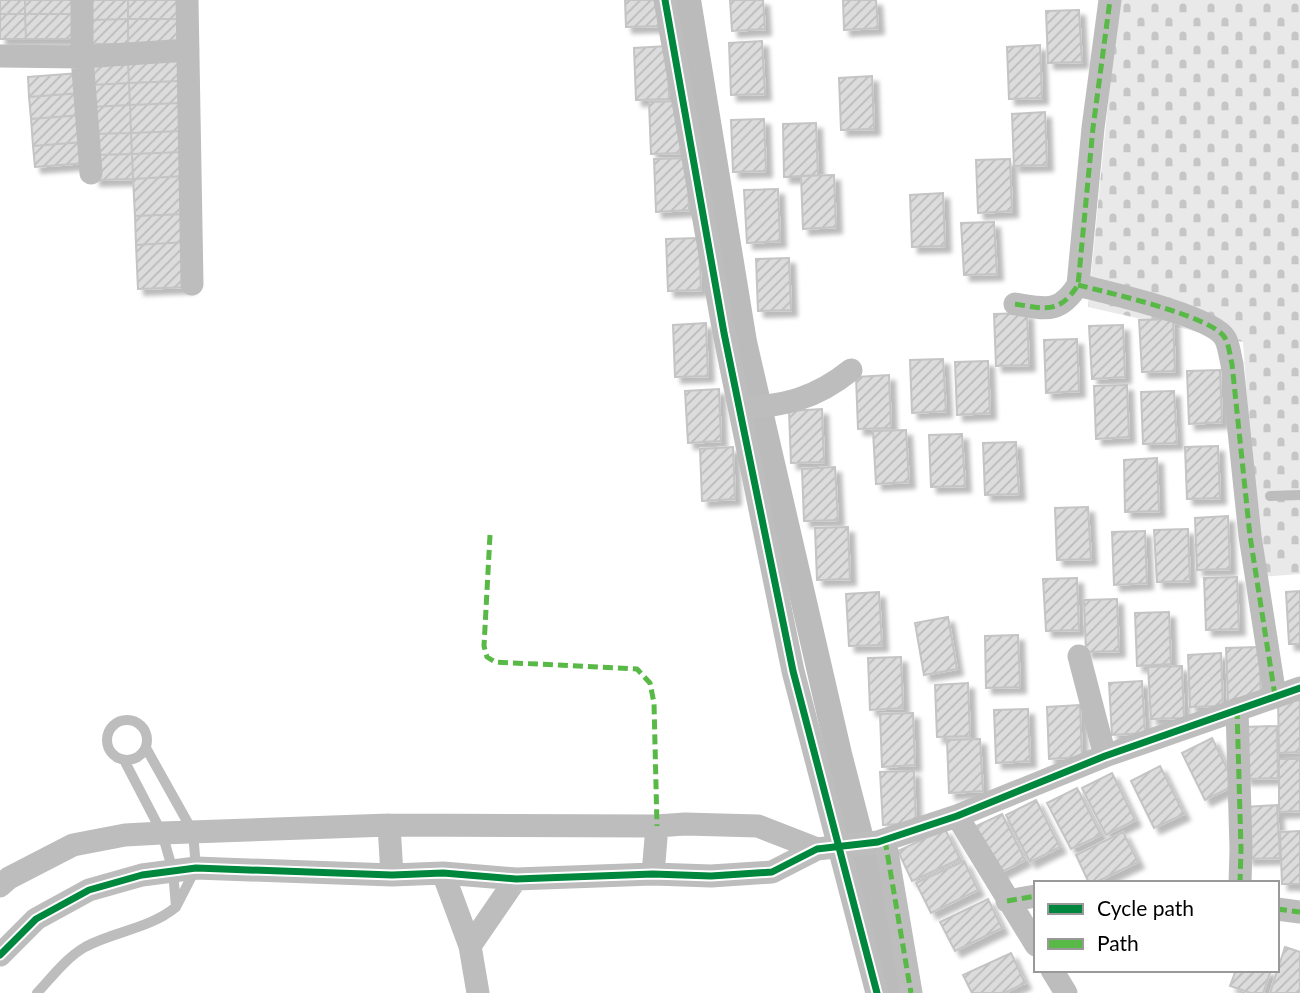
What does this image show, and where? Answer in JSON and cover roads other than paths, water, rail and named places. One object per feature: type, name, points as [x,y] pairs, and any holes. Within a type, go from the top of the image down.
[{"type":"street","points":[[82,0],[82,57],[91,173]]},
{"type":"street","points":[[187,0],[192,284]]},
{"type":"street","points":[[665,0],[724,333],[745,408],[793,671],[846,847],[877,993]]},
{"type":"street","points":[[1015,304],[1052,308],[1068,301],[1078,285],[1107,1]]},
{"type":"street","points":[[0,56],[82,57],[188,50]]},
{"type":"street","points":[[1078,285],[1186,315],[1211,326],[1224,336],[1232,364],[1250,536],[1275,696]]},
{"type":"street","points":[[745,408],[812,396],[834,384],[851,370]]},
{"type":"street","points":[[1079,656],[1105,756]]},
{"type":"street","points":[[0,955],[36,919],[89,890],[142,875],[184,870],[392,875],[443,873],[516,878],[653,874],[711,876],[772,872],[817,849],[881,841],[957,816],[1105,756],[1300,688]]},
{"type":"street","points":[[1237,709],[1240,881]]},
{"type":"street","points":[[957,816],[1019,899],[1034,940]]},
{"type":"street","points":[[0,886],[9,878],[73,845],[125,835],[162,833],[389,825],[685,824],[758,826],[817,849]]},
{"type":"street","points":[[389,825],[392,875]]},
{"type":"street","points":[[653,874],[657,826]]},
{"type":"street","points":[[881,841],[911,993]]},
{"type":"street","points":[[443,873],[470,946],[478,993]]},
{"type":"street","points":[[470,946],[516,878]]},
{"type":"street","points":[[1279,909],[1300,912]]},
{"type":"street","points":[[1053,972],[1066,993]]},
{"type":"lane","points":[[1270,496],[1300,495]]},
{"type":"lane","points":[[130,719],[145,729],[148,739],[141,755],[133,760],[124,760],[115,757],[106,741],[113,724],[130,719]]},
{"type":"lane","points":[[37,993],[73,955],[85,947],[105,938],[144,927],[176,907],[193,832],[146,748]]},
{"type":"lane","points":[[124,760],[184,870],[176,907]]},
{"type":"waterway","points":[[688,0],[744,342],[839,754],[880,913],[895,993]]}]
